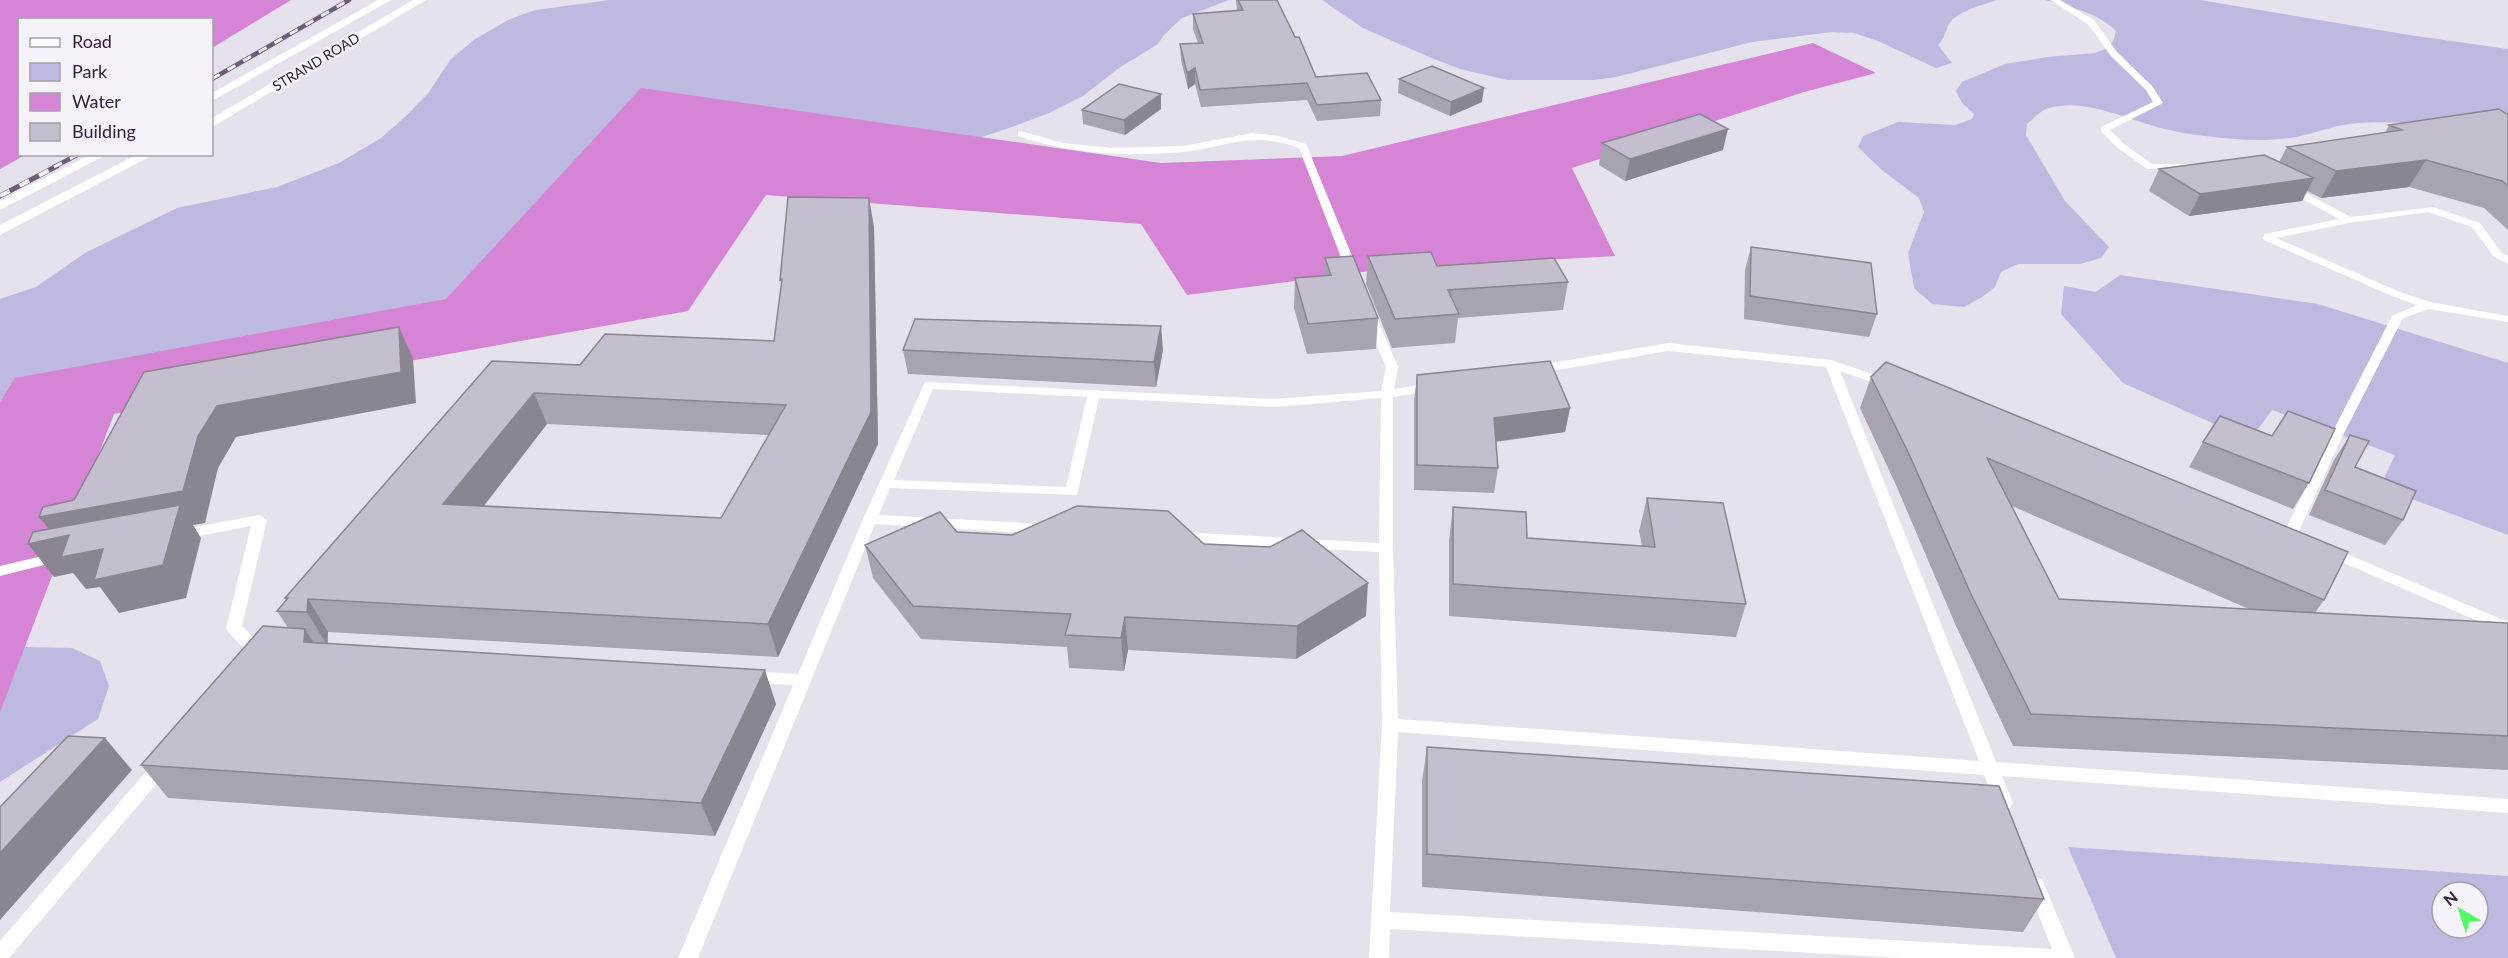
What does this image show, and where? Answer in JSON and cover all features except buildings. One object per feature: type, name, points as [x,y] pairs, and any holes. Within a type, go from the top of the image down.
[{"type":"main road","name":"STRAND ROAD","points":[[213,97],[386,0]]},
{"type":"main road","name":"STRAND ROAD","points":[[214,119],[421,0]]},
{"type":"main road","points":[[0,206],[98,156]]},
{"type":"main road","points":[[0,231],[145,156]]},
{"type":"lane","points":[[2054,0],[2091,22],[2114,54],[2150,89],[2158,103],[2104,129],[2121,146],[2150,167],[2200,168]]},
{"type":"lane","points":[[1021,134],[1043,143],[1134,152],[1205,146],[1257,135],[1280,138],[1303,146],[1357,285]]},
{"type":"lane","points":[[2279,183],[2349,220]]},
{"type":"lane","points":[[2508,261],[2498,255],[2476,225],[2429,209],[2349,220],[2268,238],[2386,290],[2428,305],[2508,320]]},
{"type":"lane","points":[[1366,305],[1392,367],[1387,394],[1386,548],[1390,725],[1379,958]]},
{"type":"lane","points":[[2428,305],[2398,316],[2337,435],[2296,537],[2508,628]]},
{"type":"lane","points":[[1516,373],[1668,347],[1832,364],[1898,387]]},
{"type":"lane","points":[[1832,364],[2011,821]]},
{"type":"lane","points":[[688,958],[870,519],[888,484],[929,385],[1274,403],[1387,394],[1446,385]]},
{"type":"lane","points":[[888,484],[1072,492],[1094,394]]},
{"type":"lane","points":[[870,519],[1058,530]]},
{"type":"lane","points":[[166,537],[260,520],[234,628],[255,655],[283,651]]},
{"type":"lane","points":[[1164,536],[1386,548]]},
{"type":"lane","points":[[0,571],[67,556]]},
{"type":"lane","points":[[733,676],[804,680]]},
{"type":"lane","points":[[1390,725],[2508,806]]},
{"type":"lane","points":[[0,956],[175,749]]},
{"type":"lane","points":[[2032,874],[2066,958]]},
{"type":"lane","points":[[1381,920],[2053,958]]},
{"type":"green space","points":[[610,0],[1229,0],[1182,18],[1158,44],[1119,68],[1083,96],[1049,113],[1009,128],[940,151],[801,165],[699,233],[117,395],[0,504],[0,299],[36,287],[85,253],[177,208],[277,187],[339,163],[381,138],[408,114],[429,92],[450,60],[475,39],[510,19],[535,10]]},
{"type":"green space","points":[[1322,0],[1997,0],[1971,9],[1953,19],[1938,45],[1952,63],[1936,68],[1878,41],[1854,33],[1832,32],[1752,42],[1616,77],[1594,80],[1507,80],[1460,69],[1429,57],[1363,28]]},
{"type":"green space","points":[[2045,0],[2200,0],[2508,49],[2508,136],[2433,125],[2377,122],[2342,125],[2285,139],[2239,139],[2176,132],[2074,105],[2049,108],[2040,112],[2027,124],[2026,135],[2065,201],[2109,247],[2101,258],[2080,264],[2018,264],[2001,272],[1995,287],[1964,307],[1932,304],[1914,288],[1908,253],[1924,212],[1919,198],[1883,171],[1858,147],[1863,136],[1898,122],[1955,125],[1972,119],[1974,114],[1962,103],[1956,91],[1962,82],[2005,64],[2047,57],[2095,53],[2109,47],[2116,31],[2109,25],[2083,11]]},
{"type":"green space","points":[[2120,275],[2318,304],[2508,363],[2508,535],[2380,487],[2395,455],[2272,410],[2250,440],[2123,383],[2061,314],[2064,286],[2096,292]]},
{"type":"green space","points":[[25,647],[72,648],[100,661],[109,686],[98,719],[0,782],[0,653]]},
{"type":"green space","points":[[2068,847],[2508,876],[2508,958],[2116,958]]},
{"type":"water","points":[[0,0],[291,0],[213,47],[213,18],[18,18],[18,156],[23,156],[0,169]]},
{"type":"water","points":[[1813,43],[1876,73],[1804,92],[1572,168],[1615,256],[1386,269],[1187,295],[1141,224],[766,195],[688,311],[114,414],[0,712],[0,402],[15,378],[446,299],[641,88],[1161,163],[1342,156]]},
{"type":"railway","points":[[213,78],[349,0]]},
{"type":"railway","points":[[54,167],[75,156]]},
{"type":"railway","points":[[0,196],[57,166]]}]
